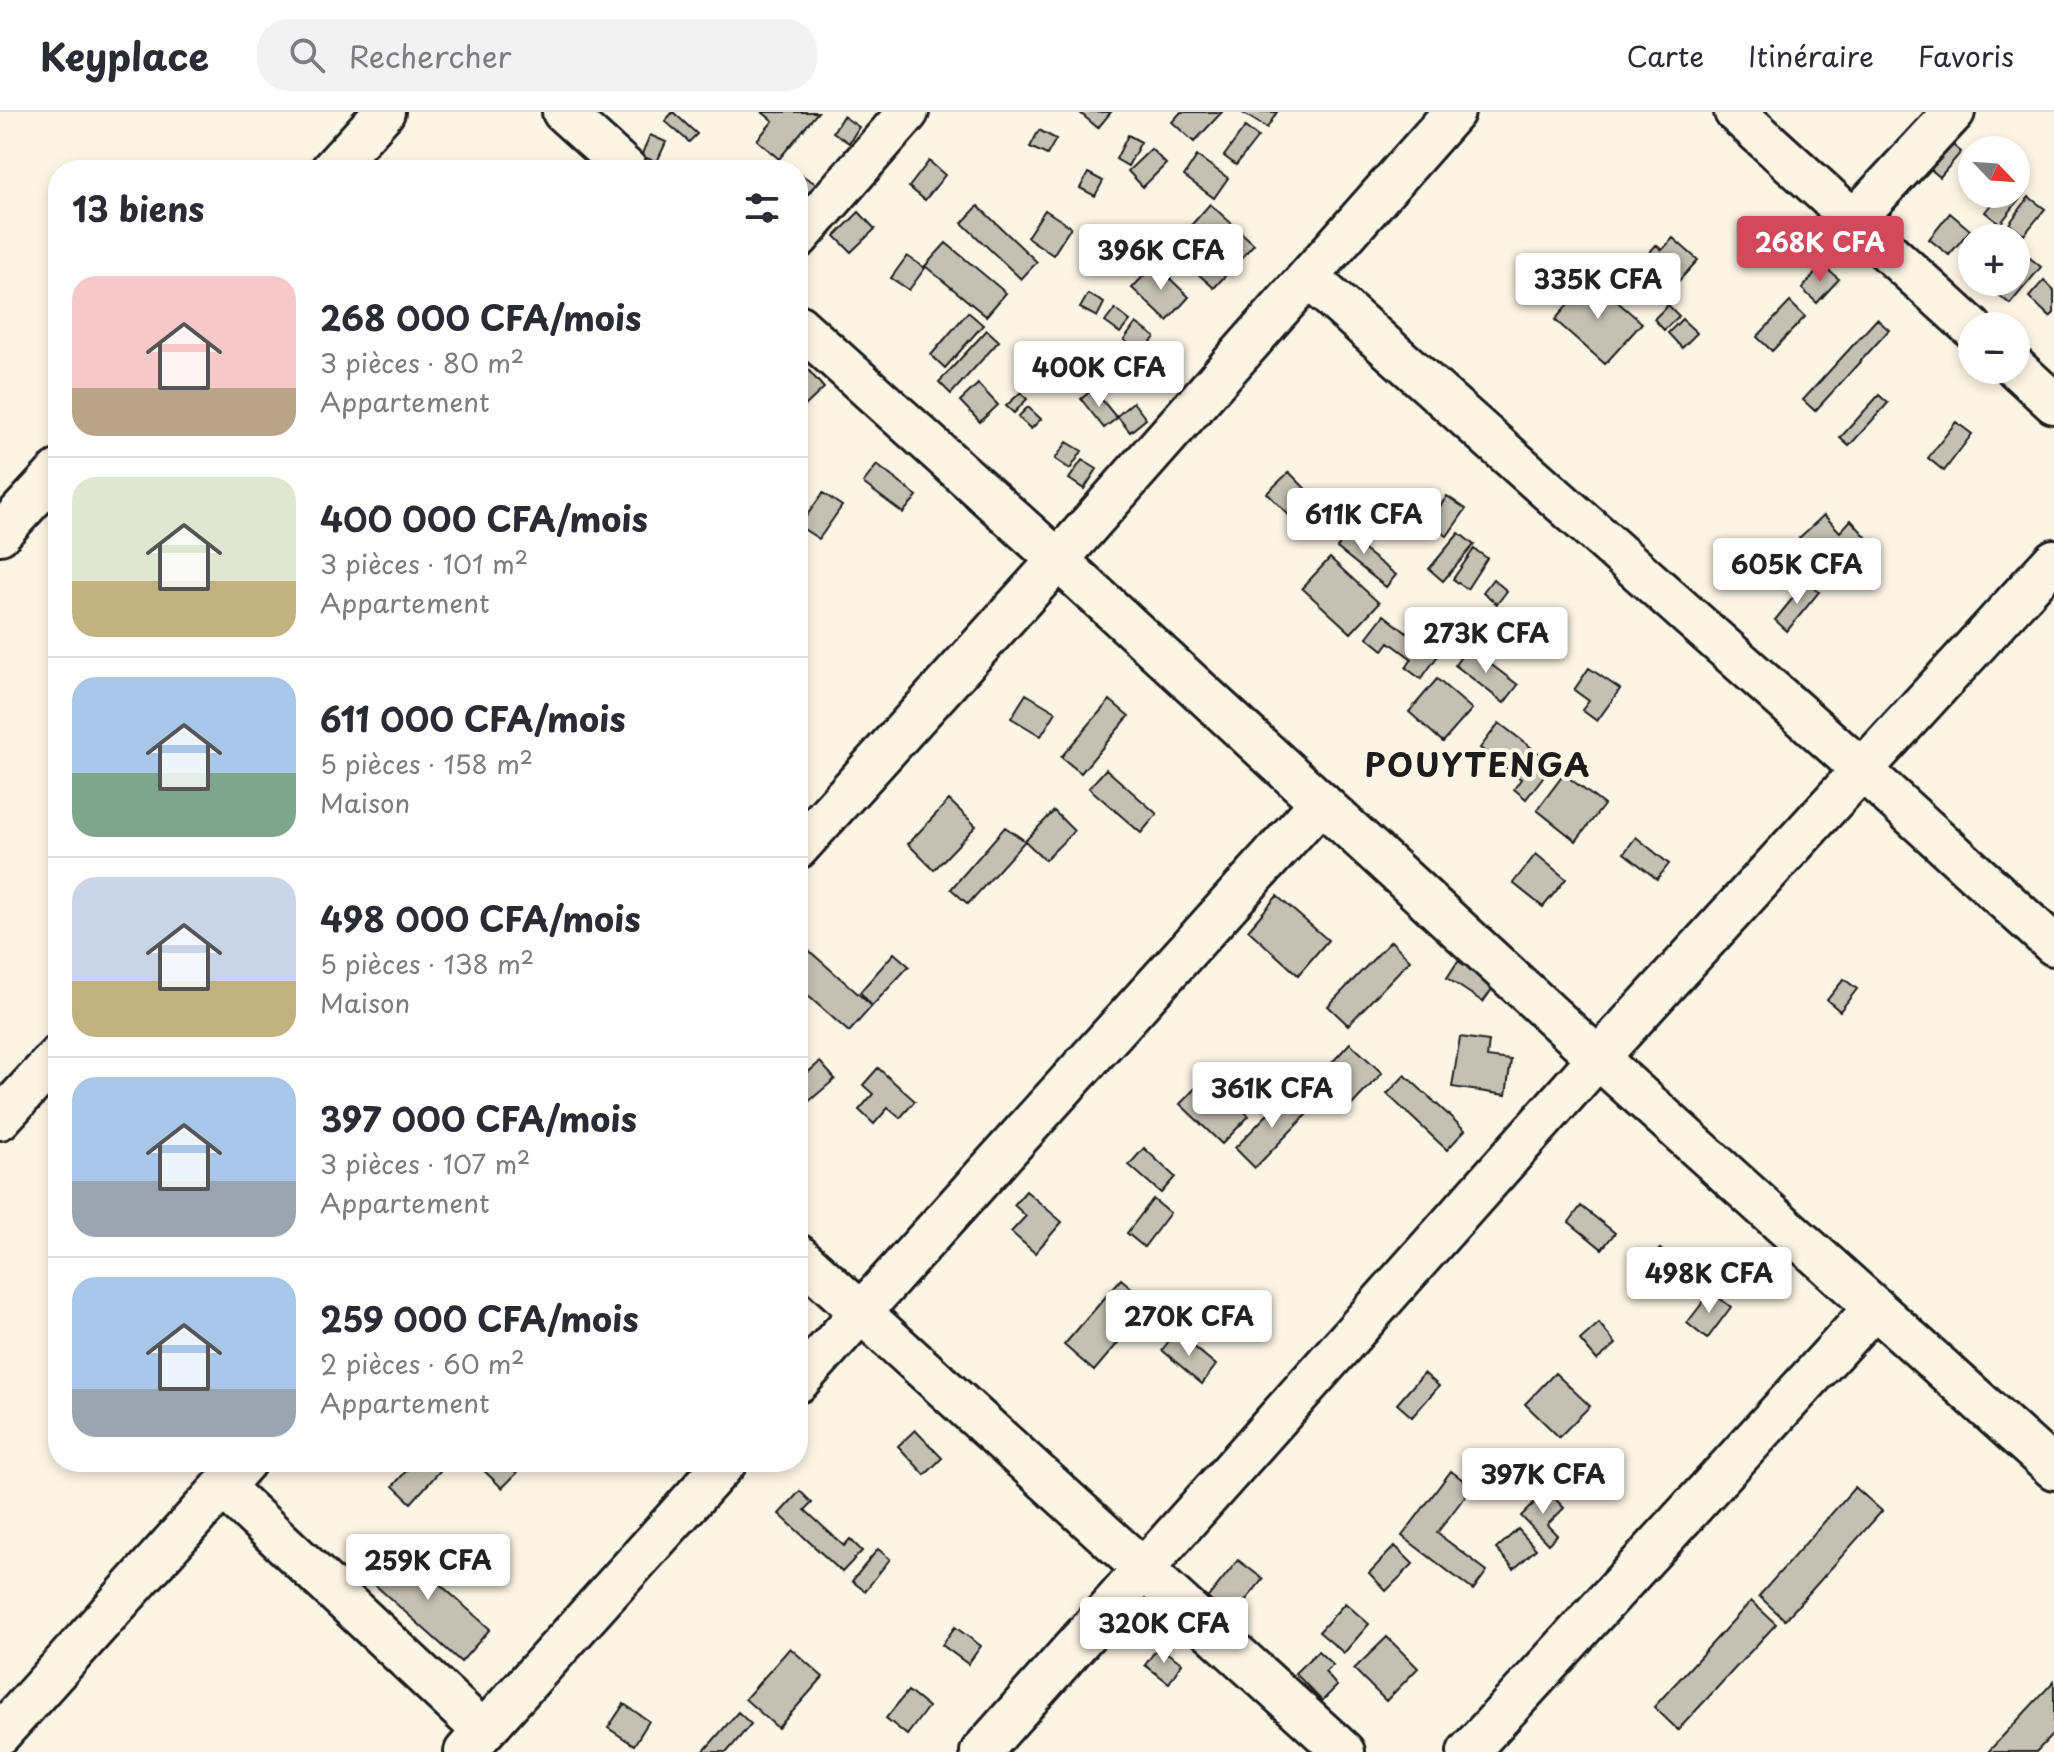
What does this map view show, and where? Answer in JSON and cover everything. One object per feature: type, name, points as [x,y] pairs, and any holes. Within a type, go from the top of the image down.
[{"type":"street","points":[[340,160],[384,112]]},
{"type":"street","points":[[563,112],[616,160]]},
{"type":"street","points":[[808,227],[908,112]]},
{"type":"street","points":[[1735,112],[1958,315]]},
{"type":"street","points":[[1854,220],[1954,112]]},
{"type":"street","points":[[808,837],[1308,277],[1441,116]]},
{"type":"street","points":[[1308,277],[2054,945]]},
{"type":"street","points":[[808,334],[1598,1058],[2054,1469]]},
{"type":"street","points":[[2030,381],[2054,403]]},
{"type":"street","points":[[0,534],[48,482]]},
{"type":"street","points":[[981,1752],[1598,1058],[2054,560]]},
{"type":"street","points":[[808,1371],[1321,802]]},
{"type":"street","points":[[0,1119],[48,1067]]},
{"type":"street","points":[[808,1264],[1344,1752]]},
{"type":"street","points":[[1468,1752],[1875,1307]]},
{"type":"street","points":[[0,1734],[234,1475],[474,1742],[717,1472]]},
{"type":"building","points":[[673,112],[697,134],[689,142],[665,121]]},
{"type":"building","points":[[762,112],[818,112],[779,159],[757,140],[773,121]]},
{"type":"building","points":[[1079,112],[1111,112],[1098,128]]},
{"type":"building","points":[[1181,112],[1222,112],[1194,142],[1172,122]]},
{"type":"building","points":[[1241,112],[1277,112],[1267,128]]},
{"type":"building","points":[[843,116],[859,127],[849,143],[833,132]]},
{"type":"building","points":[[1245,127],[1258,137],[1236,165],[1224,156]]},
{"type":"building","points":[[1039,130],[1056,139],[1047,155],[1030,147]]},
{"type":"building","points":[[650,135],[666,142],[658,160],[641,156]]},
{"type":"building","points":[[1128,135],[1141,142],[1128,166],[1116,159]]},
{"type":"building","points":[[1943,137],[1958,150],[1958,156],[1940,177],[1923,163]]},
{"type":"building","points":[[1151,149],[1166,164],[1143,187],[1128,171]]},
{"type":"building","points":[[1197,156],[1228,178],[1214,198],[1184,176]]},
{"type":"building","points":[[929,161],[945,175],[925,200],[909,187]]},
{"type":"building","points":[[1088,173],[1103,181],[1095,196],[1080,188]]},
{"type":"building","points":[[808,179],[818,185],[808,199]]},
{"type":"building","points":[[2030,198],[2045,209],[2030,228],[2030,224],[2009,224],[2021,208],[2030,208]]},
{"type":"building","points":[[1210,204],[1254,244],[1214,288],[1170,249]]},
{"type":"building","points":[[978,206],[1037,262],[1021,279],[962,223]]},
{"type":"building","points":[[1988,208],[2013,208],[2000,224],[1985,212]]},
{"type":"building","points":[[1045,210],[1071,227],[1053,255],[1027,237]]},
{"type":"building","points":[[859,212],[875,229],[851,252],[835,236]]},
{"type":"building","points":[[1950,213],[1963,224],[1958,224],[1958,244],[1949,255],[1929,239]]},
{"type":"building","points":[[1673,238],[1698,260],[1674,286],[1644,259],[1656,245],[1662,250]]},
{"type":"building","points":[[946,243],[1006,293],[986,316],[925,266]]},
{"type":"building","points":[[907,256],[925,268],[909,290],[891,278]]},
{"type":"building","points":[[2030,258],[2041,267],[2030,280]]},
{"type":"building","points":[[1155,264],[1189,297],[1167,321],[1132,288]]},
{"type":"building","points":[[1822,265],[1839,279],[1817,303],[1802,289]]},
{"type":"building","points":[[1590,278],[1642,323],[1605,364],[1555,320]]},
{"type":"building","points":[[2044,280],[2054,290],[2054,313],[2050,317],[2030,296]]},
{"type":"building","points":[[1088,294],[1104,303],[1097,317],[1080,308]]},
{"type":"building","points":[[2000,296],[2017,296],[2010,304]]},
{"type":"building","points":[[1790,302],[1805,317],[1772,351],[1757,337]]},
{"type":"building","points":[[1668,305],[1679,316],[1664,330],[1654,319]]},
{"type":"building","points":[[1115,309],[1130,321],[1120,333],[1105,322]]},
{"type":"building","points":[[968,312],[983,325],[945,368],[931,355]]},
{"type":"building","points":[[1682,319],[1697,333],[1682,348],[1668,333]]},
{"type":"building","points":[[1877,319],[1889,330],[1815,411],[1803,400]]},
{"type":"building","points":[[1136,323],[1155,337],[1142,354],[1124,340]]},
{"type":"building","points":[[987,330],[999,341],[951,394],[939,382]]},
{"type":"building","points":[[808,370],[824,388],[808,403]]},
{"type":"building","points":[[978,384],[998,405],[980,422],[960,401]]},
{"type":"building","points":[[1093,389],[1117,418],[1104,428],[1081,399]]},
{"type":"building","points":[[1021,392],[1027,399],[1014,413],[1006,406]]},
{"type":"building","points":[[1879,395],[1888,403],[1849,446],[1840,438]]},
{"type":"building","points":[[1133,402],[1146,419],[1130,432],[1117,416]]},
{"type":"building","points":[[1028,407],[1041,419],[1031,429],[1018,417]]},
{"type":"building","points":[[1956,422],[1972,434],[1944,471],[1928,458]]},
{"type":"building","points":[[1067,442],[1082,451],[1070,469],[1055,459]]},
{"type":"building","points":[[1082,460],[1097,469],[1084,489],[1069,479]]},
{"type":"building","points":[[877,465],[917,496],[903,513],[863,483]]},
{"type":"building","points":[[1289,472],[1335,519],[1313,540],[1267,493]]},
{"type":"building","points":[[823,493],[842,506],[819,539],[808,532],[808,514]]},
{"type":"building","points":[[1447,496],[1466,509],[1447,536],[1429,523]]},
{"type":"building","points":[[1824,515],[1840,532],[1851,520],[1867,538],[1821,582],[1807,567],[1817,558],[1799,538]]},
{"type":"building","points":[[1355,524],[1369,535],[1360,547],[1396,575],[1386,587],[1337,548]]},
{"type":"building","points":[[1459,533],[1474,545],[1443,581],[1429,569]]},
{"type":"building","points":[[1474,549],[1487,558],[1467,589],[1453,579]]},
{"type":"building","points":[[1330,558],[1379,603],[1351,633],[1302,588]]},
{"type":"building","points":[[1493,579],[1507,591],[1497,604],[1483,592]]},
{"type":"building","points":[[1806,582],[1819,592],[1787,631],[1775,620]]},
{"type":"building","points":[[1384,615],[1437,657],[1421,679],[1406,668],[1412,659],[1389,642],[1383,650],[1367,637]]},
{"type":"building","points":[[1468,647],[1518,685],[1504,703],[1455,665]]},
{"type":"building","points":[[1589,668],[1620,689],[1597,721],[1582,710],[1589,701],[1574,690]]},
{"type":"building","points":[[1437,679],[1472,709],[1443,742],[1409,712]]},
{"type":"building","points":[[1026,694],[1056,712],[1041,736],[1011,718]]},
{"type":"building","points":[[1110,700],[1129,716],[1081,773],[1061,757]]},
{"type":"building","points":[[1499,723],[1553,764],[1526,799],[1514,789],[1521,779],[1480,748]]},
{"type":"building","points":[[1106,769],[1157,814],[1141,833],[1089,788]]},
{"type":"building","points":[[1564,774],[1604,805],[1576,841],[1537,810]]},
{"type":"building","points":[[949,800],[976,826],[934,870],[908,844]]},
{"type":"building","points":[[1054,811],[1074,831],[1045,860],[1025,841]]},
{"type":"building","points":[[1005,827],[1025,841],[968,904],[951,889]]},
{"type":"building","points":[[1636,837],[1669,864],[1657,879],[1624,853]]},
{"type":"building","points":[[1536,854],[1566,879],[1543,907],[1513,883]]},
{"type":"building","points":[[1277,896],[1328,940],[1298,975],[1248,930]]},
{"type":"building","points":[[1391,941],[1410,960],[1348,1025],[1328,1006]]},
{"type":"building","points":[[808,950],[872,1006],[849,1032],[808,996]]},
{"type":"building","points":[[894,953],[909,966],[872,1006],[860,992]]},
{"type":"building","points":[[1458,961],[1495,985],[1483,1002],[1447,978]]},
{"type":"building","points":[[1844,979],[1857,989],[1840,1011],[1827,1000]]},
{"type":"building","points":[[1460,1037],[1489,1041],[1487,1057],[1511,1060],[1506,1095],[1452,1087]]},
{"type":"building","points":[[1350,1043],[1382,1073],[1349,1108],[1317,1079]]},
{"type":"building","points":[[820,1062],[835,1079],[808,1102],[808,1072]]},
{"type":"building","points":[[878,1068],[915,1101],[900,1118],[888,1108],[874,1124],[859,1110],[873,1094],[863,1085]]},
{"type":"building","points":[[1405,1075],[1465,1130],[1447,1150],[1387,1094]]},
{"type":"building","points":[[1207,1076],[1249,1116],[1222,1144],[1180,1104]]},
{"type":"building","points":[[1288,1093],[1308,1113],[1255,1168],[1235,1148]]},
{"type":"building","points":[[1144,1148],[1175,1177],[1161,1193],[1129,1165]]},
{"type":"building","points":[[1026,1191],[1062,1222],[1035,1253],[1011,1232],[1026,1216],[1014,1205]]},
{"type":"building","points":[[1153,1199],[1170,1213],[1144,1247],[1127,1233]]},
{"type":"building","points":[[1581,1206],[1615,1233],[1602,1249],[1569,1222]]},
{"type":"building","points":[[1660,1249],[1675,1262],[1648,1291],[1634,1278]]},
{"type":"building","points":[[1121,1279],[1151,1304],[1094,1371],[1064,1345]]},
{"type":"building","points":[[1711,1292],[1731,1307],[1707,1339],[1687,1323]]},
{"type":"building","points":[[1599,1323],[1616,1344],[1597,1360],[1580,1340]]},
{"type":"building","points":[[1176,1332],[1216,1365],[1202,1384],[1162,1350]]},
{"type":"building","points":[[1424,1373],[1439,1386],[1412,1417],[1397,1404]]},
{"type":"building","points":[[1555,1373],[1590,1406],[1559,1437],[1525,1404]]},
{"type":"building","points":[[915,1430],[942,1458],[925,1475],[898,1446]]},
{"type":"building","points":[[1451,1471],[1472,1487],[1437,1533],[1487,1571],[1473,1590],[1402,1536]]},
{"type":"building","points":[[405,1472],[439,1472],[411,1503],[393,1486]]},
{"type":"building","points":[[485,1472],[517,1473],[502,1488]]},
{"type":"building","points":[[1855,1487],[1882,1511],[1785,1620],[1759,1596]]},
{"type":"building","points":[[1547,1490],[1564,1508],[1547,1525],[1557,1535],[1548,1544],[1521,1516]]},
{"type":"building","points":[[800,1491],[812,1503],[805,1510],[844,1546],[850,1539],[862,1551],[842,1572],[779,1514]]},
{"type":"building","points":[[1518,1529],[1536,1549],[1514,1569],[1496,1549]]},
{"type":"building","points":[[394,1543],[490,1629],[461,1662],[365,1576]]},
{"type":"building","points":[[1395,1546],[1413,1564],[1386,1591],[1369,1573]]},
{"type":"building","points":[[878,1549],[890,1559],[865,1591],[852,1581]]},
{"type":"building","points":[[1238,1560],[1263,1579],[1229,1621],[1205,1601]]},
{"type":"building","points":[[1751,1601],[1776,1624],[1678,1730],[1654,1707]]},
{"type":"building","points":[[1345,1603],[1369,1624],[1344,1653],[1319,1632]]},
{"type":"building","points":[[955,1627],[981,1646],[968,1664],[942,1645]]},
{"type":"building","points":[[1387,1637],[1418,1668],[1386,1701],[1354,1669]]},
{"type":"building","points":[[1158,1647],[1182,1663],[1169,1683],[1145,1665]]},
{"type":"building","points":[[790,1648],[823,1677],[778,1728],[745,1699]]},
{"type":"building","points":[[1318,1651],[1333,1665],[1325,1672],[1337,1686],[1322,1701],[1295,1673]]},
{"type":"building","points":[[2054,1681],[2054,1733],[2036,1752],[1988,1752]]},
{"type":"building","points":[[908,1691],[928,1707],[907,1735],[886,1718]]},
{"type":"building","points":[[624,1704],[649,1721],[634,1745],[608,1728]]},
{"type":"building","points":[[738,1712],[751,1724],[727,1752],[703,1752]]},
{"type":"district","name":"POUYTENGA","points":[[1478,764]]}]
